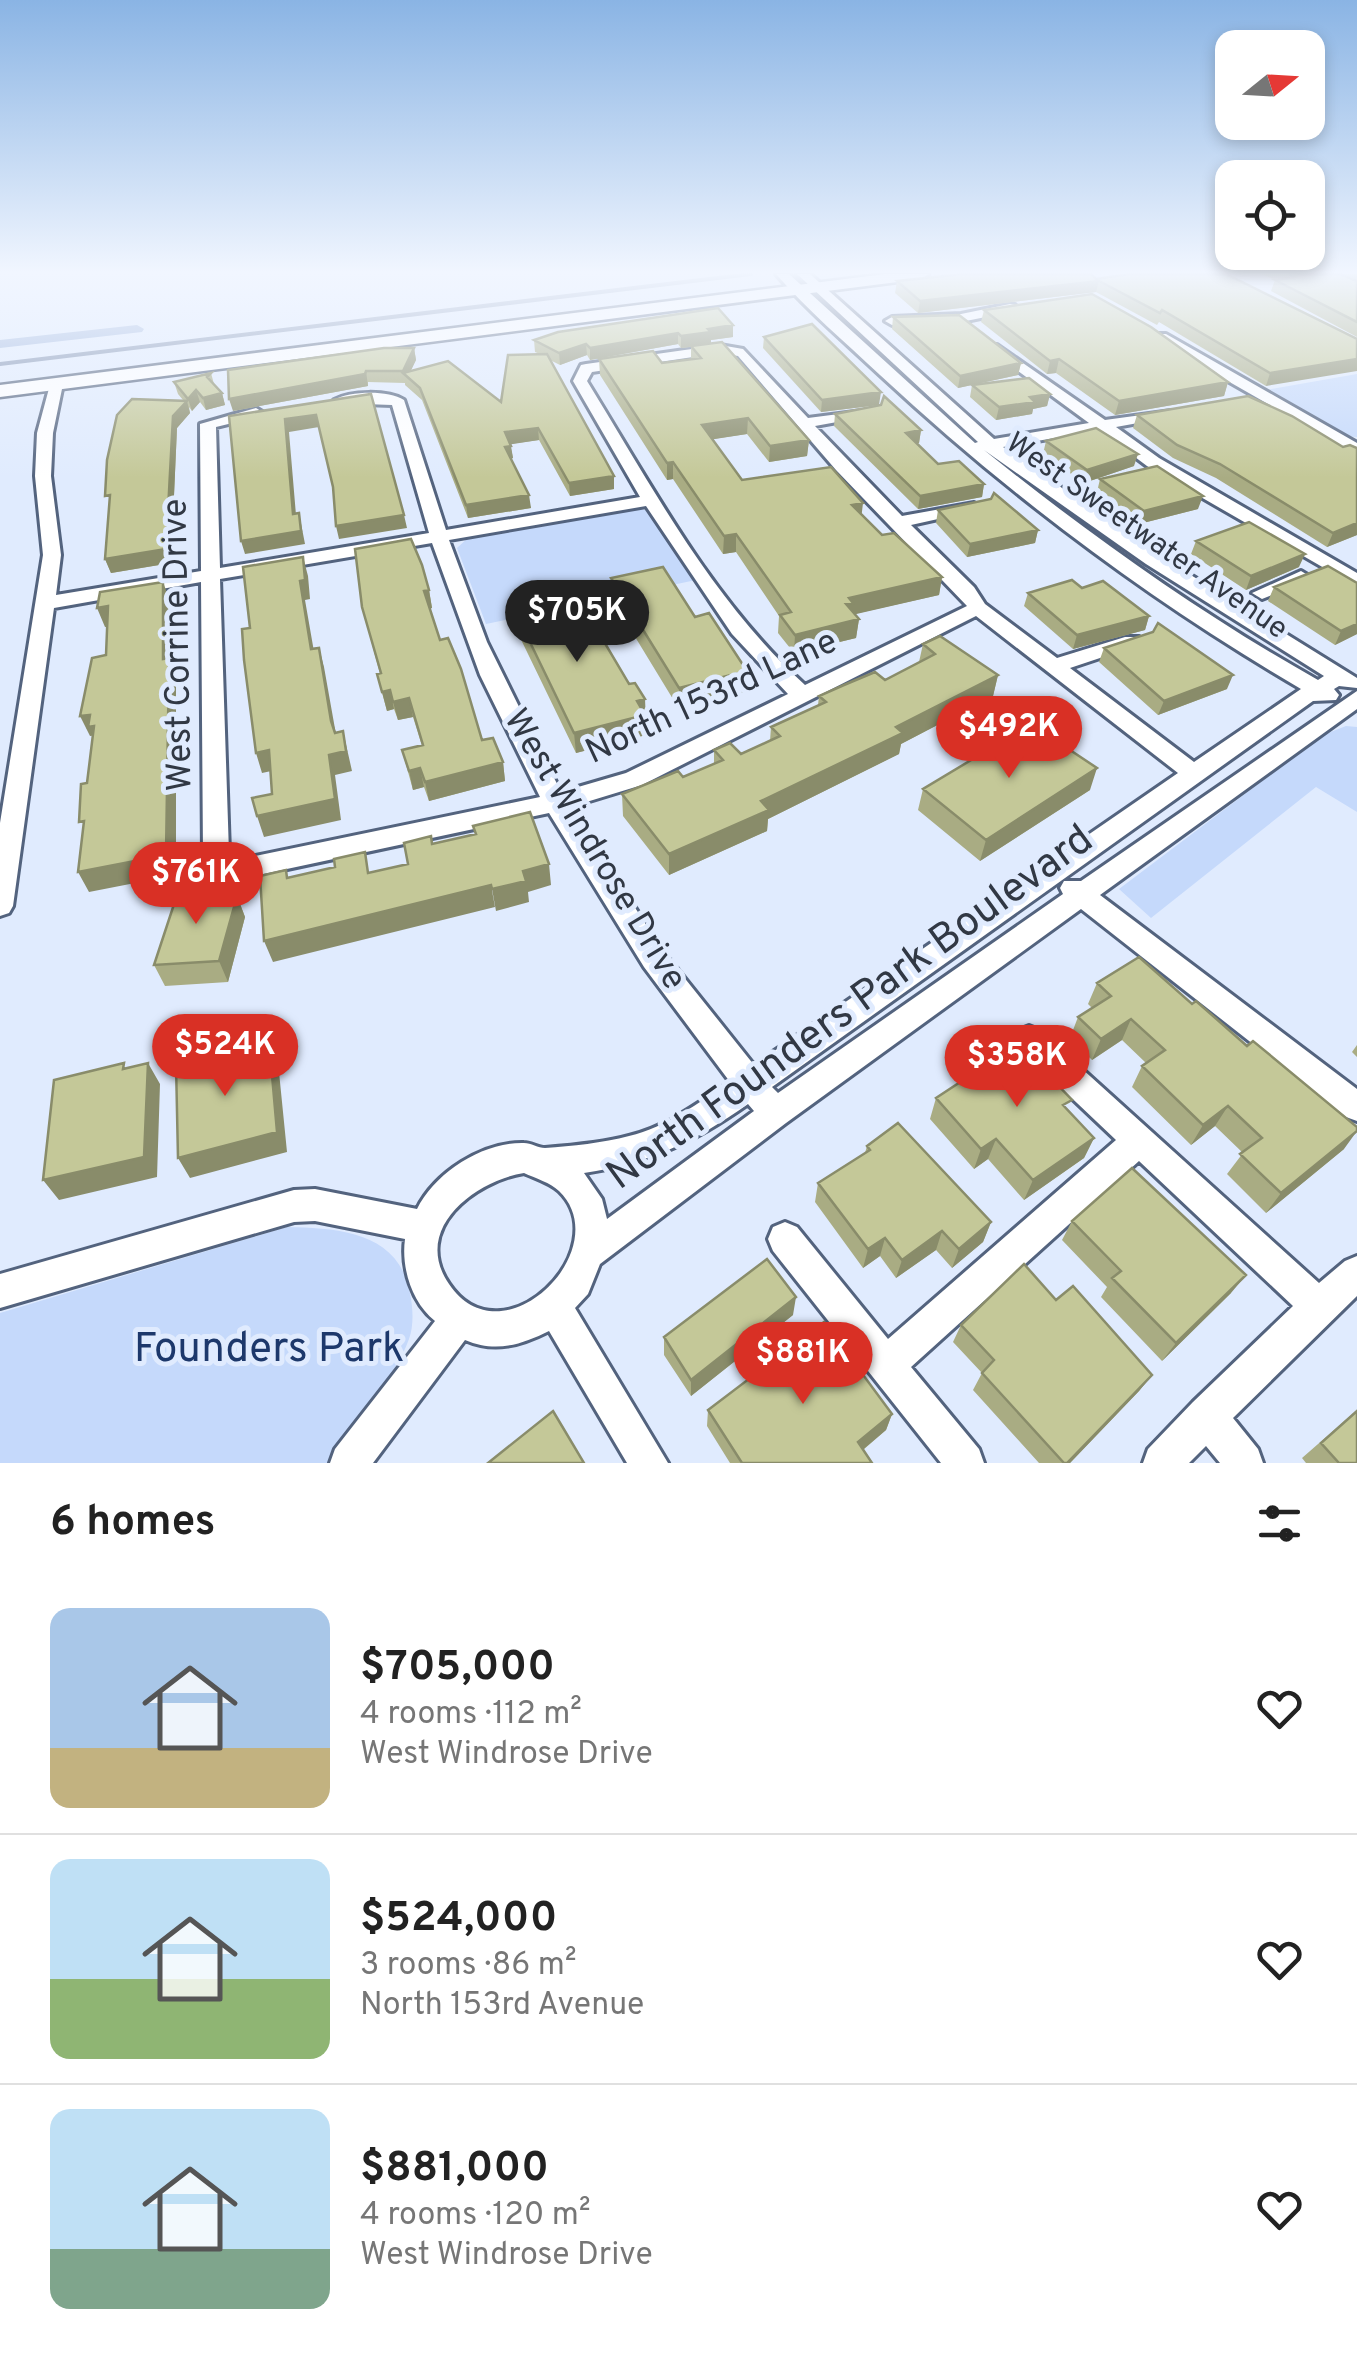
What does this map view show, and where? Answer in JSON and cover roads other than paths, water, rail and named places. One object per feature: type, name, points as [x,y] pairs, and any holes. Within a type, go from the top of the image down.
[{"type":"main road","points":[[0,391],[366,342]]},
{"type":"street","name":"West Sweetwater Avenue","points":[[864,342],[968,448],[1115,560],[1345,694]]},
{"type":"street","name":"West Sweetwater Avenue","points":[[874,342],[990,444],[1345,694]]},
{"type":"street","points":[[986,342],[1028,382],[1163,468],[1357,580]]},
{"type":"street","points":[[1170,342],[1260,398],[1355,448]]},
{"type":"street","points":[[804,697],[775,672],[744,636],[653,500],[580,381],[586,368],[739,346],[804,423],[978,608],[1194,774]]},
{"type":"street","points":[[0,906],[52,555],[44,462],[56,384]]},
{"type":"street","name":"West Windrose Drive","points":[[327,402],[391,398],[398,402],[440,536],[491,675],[558,802],[632,928],[774,1113]]},
{"type":"street","points":[[1242,401],[1260,398]]},
{"type":"street","name":"West Corrine Drive","points":[[231,871],[216,856],[208,424],[219,418],[273,410]]},
{"type":"street","points":[[968,448],[1188,410]]},
{"type":"street","points":[[804,423],[874,411]]},
{"type":"street","points":[[1138,475],[1163,468]]},
{"type":"street","points":[[46,604],[653,500]]},
{"type":"street","points":[[897,523],[981,504]]},
{"type":"street","points":[[1262,593],[1328,566]]},
{"type":"street","name":"North 153rd Lane","points":[[231,871],[558,802],[665,766],[978,608]]},
{"type":"street","points":[[1055,666],[1140,638]]},
{"type":"street","name":"North Founders Park Boulevard","points":[[546,1163],[603,1157],[666,1140],[1194,774],[1345,694]]},
{"type":"street","name":"North Founders Park Boulevard","points":[[591,1250],[774,1113],[1081,894],[1345,694]]},
{"type":"street","points":[[1054,873],[1357,1106]]},
{"type":"street","points":[[1029,1039],[1318,1306]]},
{"type":"street","points":[[886,1364],[1139,1140]]},
{"type":"street","points":[[506,1158],[546,1163],[564,1173],[588,1206],[591,1250],[583,1274],[556,1308],[528,1324],[504,1329],[459,1319],[429,1286],[422,1257],[426,1227],[441,1198],[465,1174],[506,1158]]},
{"type":"street","points":[[0,1291],[294,1206],[316,1206],[426,1227]]},
{"type":"street","points":[[785,1239],[965,1463]]},
{"type":"street","points":[[1162,1463],[1206,1415],[1357,1273]]},
{"type":"street","points":[[556,1308],[649,1463]]},
{"type":"street","points":[[349,1463],[459,1319]]},
{"type":"street","points":[[1206,1415],[1244,1463]]},
{"type":"waterway","points":[[0,344],[16,342]]},
{"type":"waterway","points":[[0,364],[181,342]]},
{"type":"park label","name":"Founders Park","points":[[269,1350]]}]
